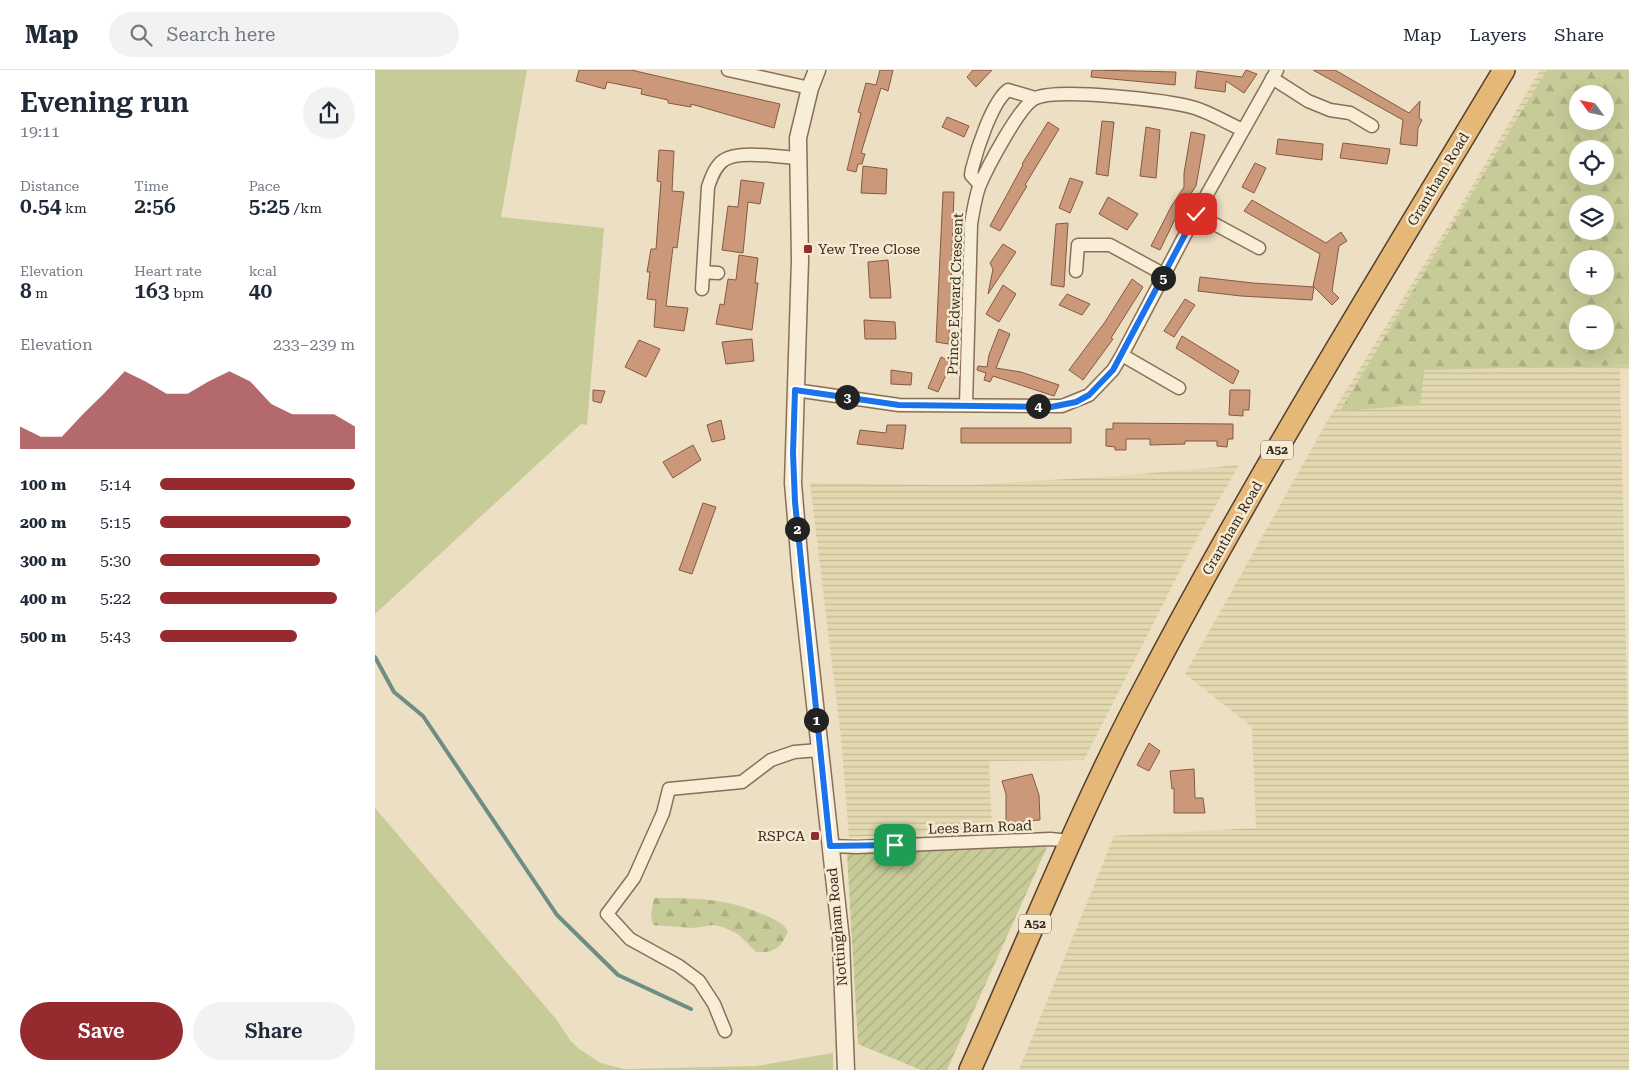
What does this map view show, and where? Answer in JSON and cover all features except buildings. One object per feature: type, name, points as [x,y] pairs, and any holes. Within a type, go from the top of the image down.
[{"type":"highway","name":"Grantham Road","points":[[970,1070],[1071,841],[1141,694],[1225,538],[1504,70]]},
{"type":"highway","name":"Grantham Road","points":[[982,1070],[999,1006]]},
{"type":"street","points":[[728,70],[810,88]]},
{"type":"street","name":"Nottingham Road","points":[[817,70],[810,88],[798,138],[800,260],[793,483],[819,750],[841,940],[846,1070]]},
{"type":"street","points":[[795,390],[899,405],[1051,407],[1076,402],[1097,388],[1113,370],[1196,214],[1275,74],[1308,101],[1330,110],[1350,113],[1372,126]]},
{"type":"street","name":"Prince Edward Crescent","points":[[980,185],[971,175],[972,169],[987,127],[1002,94],[1008,90],[1016,90],[1035,98],[1062,93],[1174,102],[1197,108],[1243,130]]},
{"type":"street","name":"Prince Edward Crescent","points":[[966,405],[971,224],[980,185],[1021,112],[1035,98]]},
{"type":"street","points":[[702,289],[708,187],[714,172],[724,160],[755,156],[797,158]]},
{"type":"street","points":[[1196,214],[1259,248]]},
{"type":"street","points":[[1076,272],[1078,245],[1110,245],[1165,275]]},
{"type":"street","points":[[703,272],[718,273]]},
{"type":"street","points":[[1122,355],[1179,388]]},
{"type":"street","points":[[725,1031],[714,1004],[699,981],[679,966],[630,939],[607,914],[634,878],[663,813],[669,790],[742,782],[771,760],[794,752],[819,750]]},
{"type":"street","name":"Lees Barn Road","points":[[830,846],[857,847],[1050,839],[1071,841]]},
{"type":"shaded area","points":[[1540,70],[1629,70],[1629,369],[1620,369],[1629,785],[1629,1070],[1019,1070],[1114,836],[1256,828],[1252,727],[1185,674],[1329,418],[1464,200]]},
{"type":"shaded area","points":[[1239,465],[1188,555],[1084,760],[989,761],[992,830],[849,837],[841,738],[810,483],[967,485],[1118,476]]},
{"type":"green space","points":[[375,70],[527,70],[501,217],[604,228],[587,425],[581,424],[375,614]]},
{"type":"green space","points":[[1547,70],[1629,70],[1629,365],[1424,370],[1420,405],[1340,411]]},
{"type":"green space","points":[[375,808],[556,1019],[570,1040],[579,1049],[601,1063],[624,1069],[756,1066],[833,1053],[833,1070],[375,1070]]},
{"type":"green space","points":[[1033,843],[1047,847],[947,1070],[921,1070],[858,1044],[847,854]]},
{"type":"green space","points":[[654,898],[709,900],[736,905],[773,919],[783,925],[788,931],[783,942],[777,948],[768,952],[756,952],[738,934],[723,927],[713,925],[694,928],[653,925],[651,915]]},
{"type":"waterway","points":[[375,657],[394,692],[423,716],[557,915],[618,975],[691,1009]]},
{"type":"place","name":"Yew Tree Close","points":[[808,249]]},
{"type":"place","name":"RSPCA","points":[[815,836]]},
{"type":"route","points":[[895,845],[830,846],[801,578],[793,483],[795,390],[899,405],[1051,407],[1076,402],[1089,395],[1113,370],[1196,214]]}]
